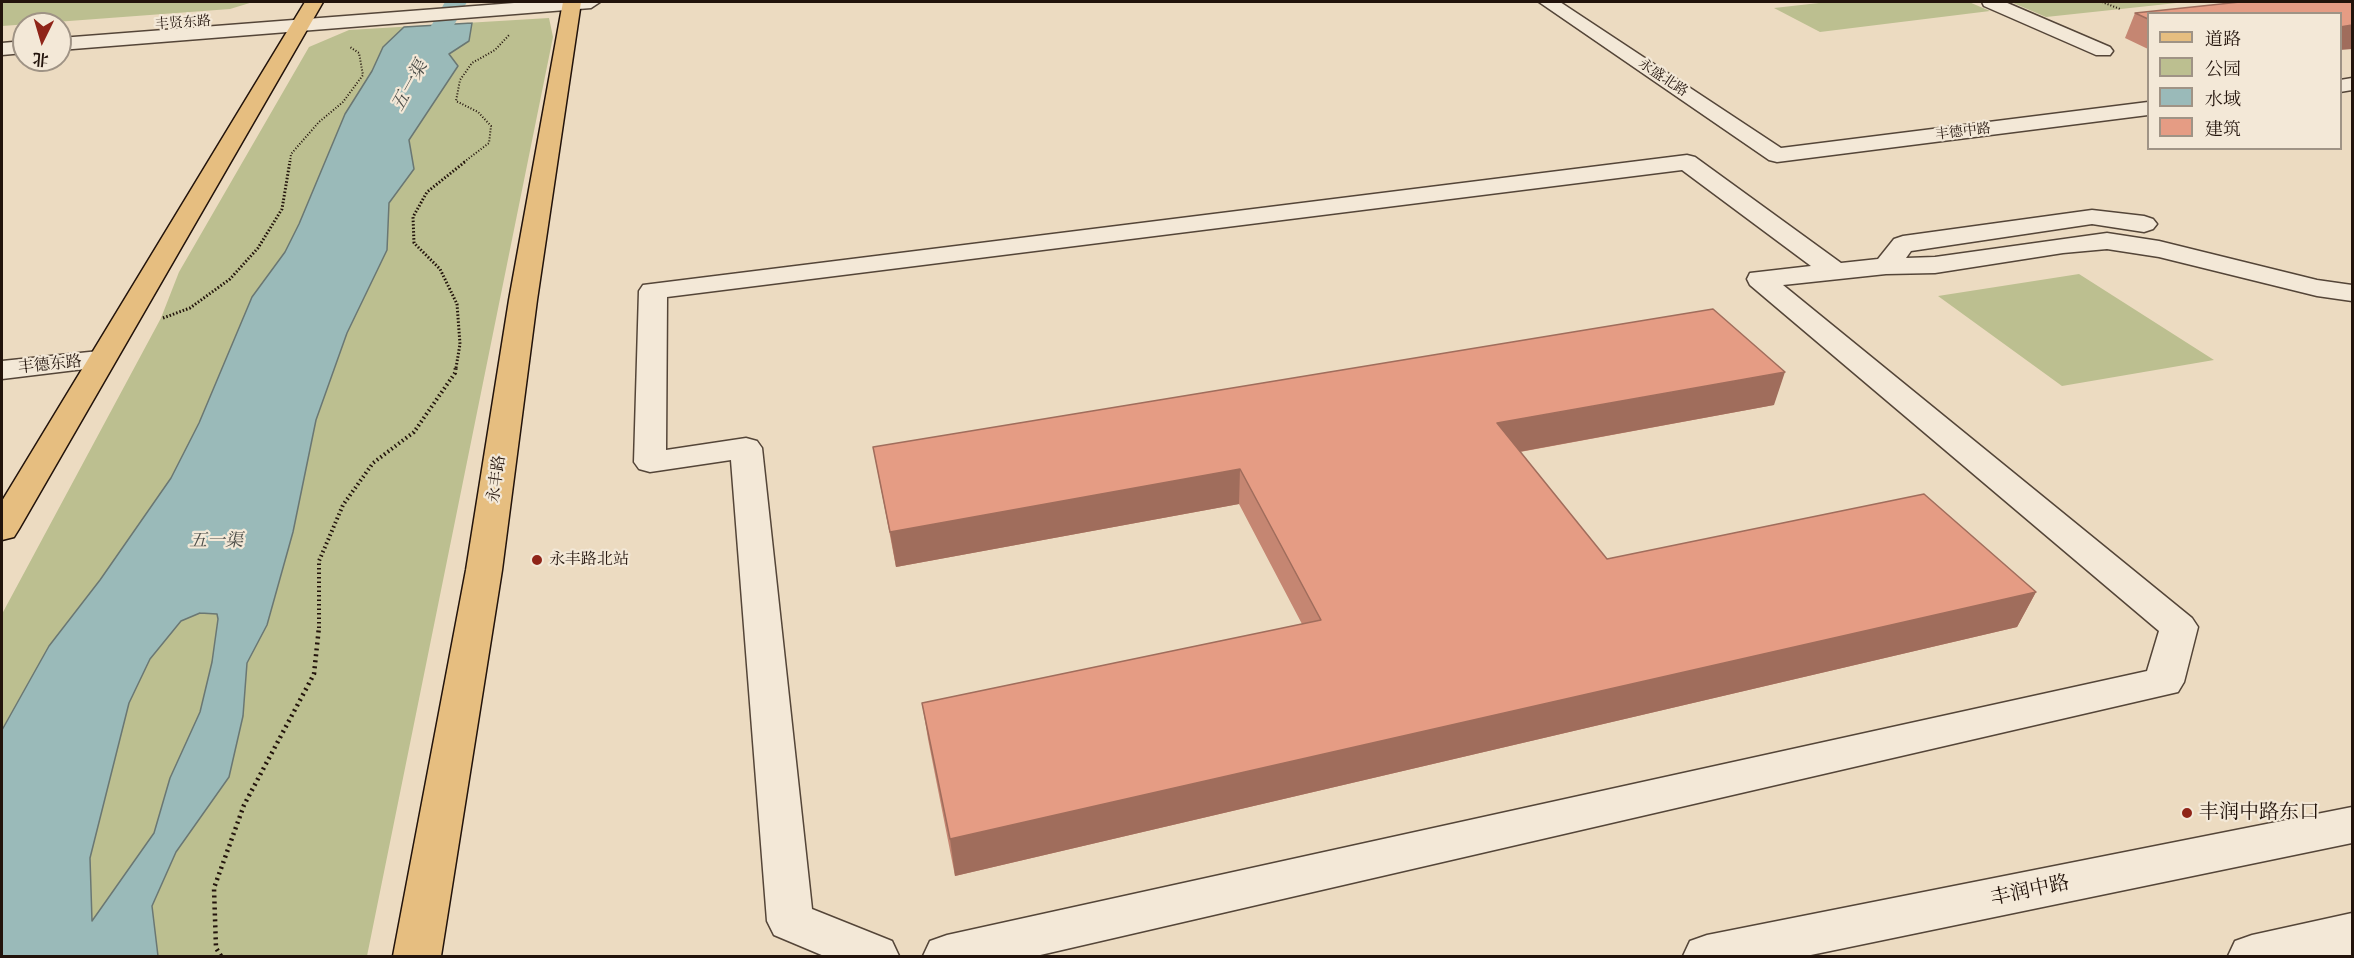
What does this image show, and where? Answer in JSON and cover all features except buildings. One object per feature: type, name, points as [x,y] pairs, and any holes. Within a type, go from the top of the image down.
[{"type":"main road","name":"永丰路","points":[[417,957],[484,570],[523,300],[578,2]]},
{"type":"main road","points":[[2,529],[99,360],[307,13]]},
{"type":"street","points":[[399,10],[459,2]]},
{"type":"street","points":[[307,13],[482,9],[578,2]]},
{"type":"street","name":"永盛北路","points":[[1548,2],[1777,155]]},
{"type":"street","points":[[1991,2],[2103,51]]},
{"type":"street","name":"丰贤东路","points":[[72,31],[307,13]]},
{"type":"street","name":"丰贤东路","points":[[72,42],[307,13]]},
{"type":"street","name":"丰德中路","points":[[1777,155],[2147,109]]},
{"type":"street","points":[[875,957],[790,921],[746,448],[650,462],[653,291],[1687,162],[1837,272]]},
{"type":"street","points":[[1886,266],[1902,244],[2091,217],[2141,224],[2290,261],[2352,271]]},
{"type":"street","points":[[947,957],[2164,682],[2179,627],[1760,279],[1886,266],[1935,265],[2062,245],[2107,241],[2159,249],[2317,288],[2352,293]]},
{"type":"street","name":"丰德东路","points":[[2,370],[99,360]]},
{"type":"street","name":"丰润中路","points":[[1707,957],[2352,825]]},
{"type":"street","points":[[2252,957],[2352,934]]},
{"type":"path","points":[[2102,2],[2120,9]]},
{"type":"path","points":[[221,957],[216,948],[214,888],[244,805],[314,674],[321,611],[319,561],[343,505],[373,463],[414,432],[456,373],[460,344],[457,304],[440,269],[414,243],[413,217],[427,192],[489,143],[490,126],[478,112],[456,101],[460,80],[472,63],[495,50],[518,26]]},
{"type":"path","points":[[161,318],[190,308],[230,279],[258,248],[282,209],[291,154],[319,122],[343,102],[363,75],[359,53],[343,42]]},
{"type":"green space","points":[[2,2],[253,2],[230,9],[72,21],[72,12],[12,12],[12,25],[2,26]]},
{"type":"green space","points":[[1828,2],[1969,2],[1990,11],[1820,32],[1774,8]]},
{"type":"green space","points":[[2011,2],[2186,2],[2046,17]]},
{"type":"green space","points":[[549,18],[553,37],[367,956],[2,956],[2,614],[161,318],[179,272],[309,47],[349,30]]},
{"type":"green space","points":[[2079,274],[2214,360],[2062,386],[1938,296]]},
{"type":"water","name":"五一渠","points":[[472,23],[469,41],[449,54],[458,66],[409,140],[414,169],[389,203],[387,250],[347,333],[316,420],[293,532],[267,625],[247,663],[243,716],[229,777],[176,852],[152,906],[158,956],[2,956],[2,730],[49,646],[100,580],[171,478],[199,423],[252,297],[285,252],[299,224],[345,114],[372,71],[383,47],[404,27]],"holes":[[[200,613],[217,614],[212,662],[200,712],[170,778],[154,833],[92,921],[90,858],[129,703],[150,659],[181,621]]]},
{"type":"waterway","name":"五一渠","points":[[436,38],[456,2]]},
{"type":"place","name":"永丰路北站","points":[[537,560]]},
{"type":"place","name":"丰润中路东口","points":[[2187,813]]}]
